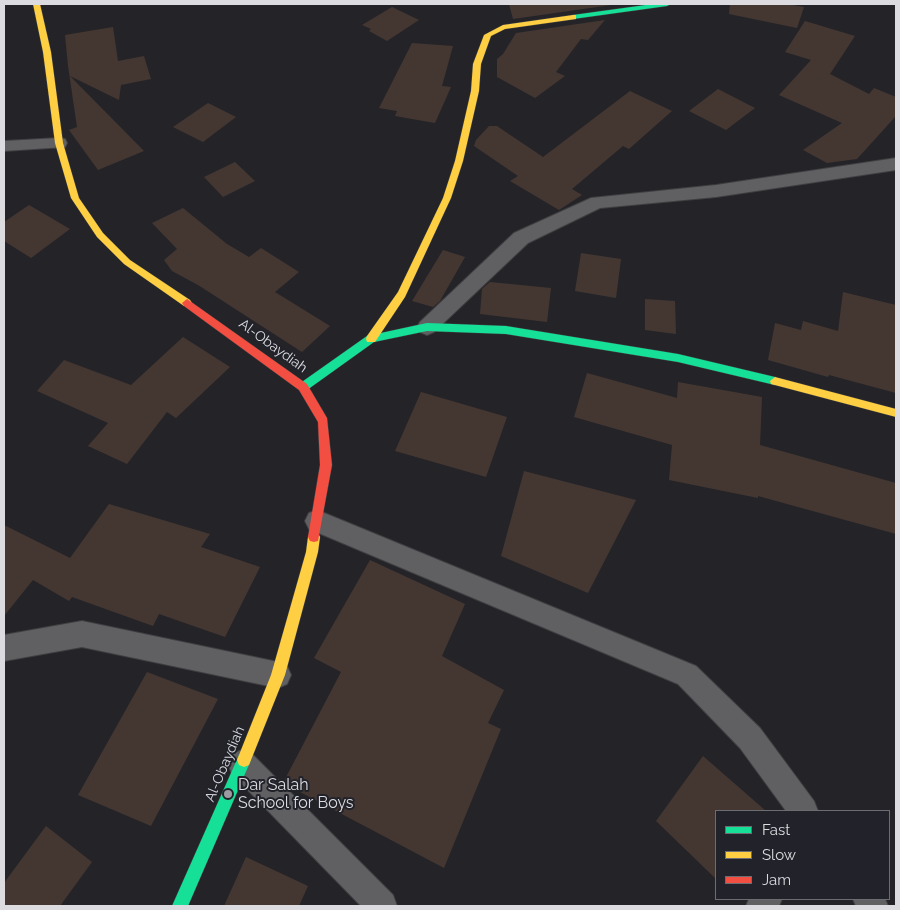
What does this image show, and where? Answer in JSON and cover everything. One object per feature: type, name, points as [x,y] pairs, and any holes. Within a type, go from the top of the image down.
[{"type":"street","name":"Al-Obaydiah","points":[[36,4],[47,52],[59,143],[75,198],[100,235],[127,262],[303,387],[323,421],[326,465],[312,552],[278,675],[242,764],[180,906]]},
{"type":"street","points":[[303,387],[371,339],[402,294],[447,198],[459,161],[475,91],[477,64],[488,35],[503,27],[667,4]]},
{"type":"street","points":[[4,146],[59,143]]},
{"type":"street","points":[[427,327],[521,238],[597,202],[716,191],[896,164]]},
{"type":"street","points":[[371,339],[427,327],[506,330],[678,358],[896,412]]},
{"type":"street","points":[[317,521],[688,675],[750,738],[803,810]]},
{"type":"street","points":[[4,648],[82,634],[278,675]]},
{"type":"street","points":[[242,764],[382,906]]},
{"type":"building","points":[[509,4],[618,4],[513,19]]},
{"type":"building","points":[[730,4],[787,4],[804,7],[797,28],[729,14]]},
{"type":"building","points":[[392,7],[419,20],[387,41],[362,25]]},
{"type":"building","points":[[605,20],[588,40],[581,39],[556,72],[565,76],[535,98],[497,77],[497,59],[503,54],[516,33]]},
{"type":"building","points":[[805,21],[855,36],[830,74],[869,94],[874,88],[896,97],[896,116],[857,159],[827,163],[803,150],[842,123],[779,95],[811,60],[785,52]]},
{"type":"building","points":[[113,27],[118,61],[144,56],[151,79],[121,85],[119,100],[70,76],[144,151],[98,170],[69,130],[77,127],[68,66],[65,35]]},
{"type":"building","points":[[412,43],[453,46],[442,86],[451,87],[435,123],[395,116],[397,111],[379,108]]},
{"type":"building","points":[[718,89],[755,108],[726,130],[689,111]]},
{"type":"building","points":[[630,91],[672,111],[629,149],[623,146],[572,189],[582,195],[559,210],[510,181],[518,176],[474,146],[476,140],[489,126],[497,126],[543,157]]},
{"type":"building","points":[[208,103],[236,117],[203,142],[173,127]]},
{"type":"building","points":[[235,162],[255,181],[223,197],[204,177]]},
{"type":"building","points":[[29,205],[70,229],[31,258],[4,241],[4,222]]},
{"type":"building","points":[[183,208],[227,244],[249,257],[261,248],[299,272],[275,292],[330,326],[302,352],[198,285],[172,271],[164,260],[177,249],[152,223]]},
{"type":"building","points":[[443,250],[465,257],[440,301],[433,307],[412,301]]},
{"type":"building","points":[[581,253],[621,259],[616,298],[575,291]]},
{"type":"building","points":[[490,282],[551,288],[547,322],[480,314],[482,289]]},
{"type":"building","points":[[843,292],[896,305],[896,393],[768,360],[775,323],[801,330],[803,321],[838,331]]},
{"type":"building","points":[[645,299],[675,301],[676,334],[645,330]]},
{"type":"building","points":[[183,337],[230,367],[176,418],[167,412],[127,464],[88,446],[108,423],[37,391],[64,360],[131,385]]},
{"type":"building","points":[[587,373],[677,398],[678,382],[762,397],[760,445],[896,483],[896,534],[758,496],[758,498],[669,480],[672,445],[574,417]]},
{"type":"building","points":[[421,392],[507,417],[486,477],[395,451]]},
{"type":"building","points":[[524,471],[636,500],[588,593],[501,556]]},
{"type":"building","points":[[109,504],[210,534],[201,547],[260,567],[225,637],[159,614],[153,626],[72,597],[69,601],[33,580],[4,616],[4,525],[70,558]]},
{"type":"building","points":[[370,560],[465,604],[442,656],[504,690],[488,723],[501,729],[444,868],[283,783],[341,672],[314,658]]},
{"type":"building","points":[[147,672],[218,699],[151,826],[78,795]]},
{"type":"building","points":[[703,756],[765,810],[715,810],[715,878],[656,821]]},
{"type":"building","points":[[46,826],[92,862],[60,906],[4,906],[4,883]]},
{"type":"building","points":[[246,857],[308,886],[299,906],[224,906]]},
{"type":"traffic: fast","points":[[573,17],[667,4]]},
{"type":"traffic: fast","points":[[303,387],[371,339],[427,327],[506,330],[678,358],[775,381]]},
{"type":"traffic: fast","points":[[180,906],[244,760]]},
{"type":"traffic: slow","points":[[36,4],[47,52],[59,143],[75,198],[100,235],[127,262],[187,303]]},
{"type":"traffic: slow","points":[[371,339],[402,294],[447,198],[459,161],[475,91],[477,64],[488,35],[503,27],[573,17]]},
{"type":"traffic: slow","points":[[775,381],[896,413]]},
{"type":"traffic: slow","points":[[244,760],[278,675],[312,552],[314,537]]},
{"type":"traffic: jam","points":[[187,303],[303,387],[323,421],[326,465],[314,537]]},
{"type":"place","name":"Dar Salah School for Boys","points":[[228,794]]}]
